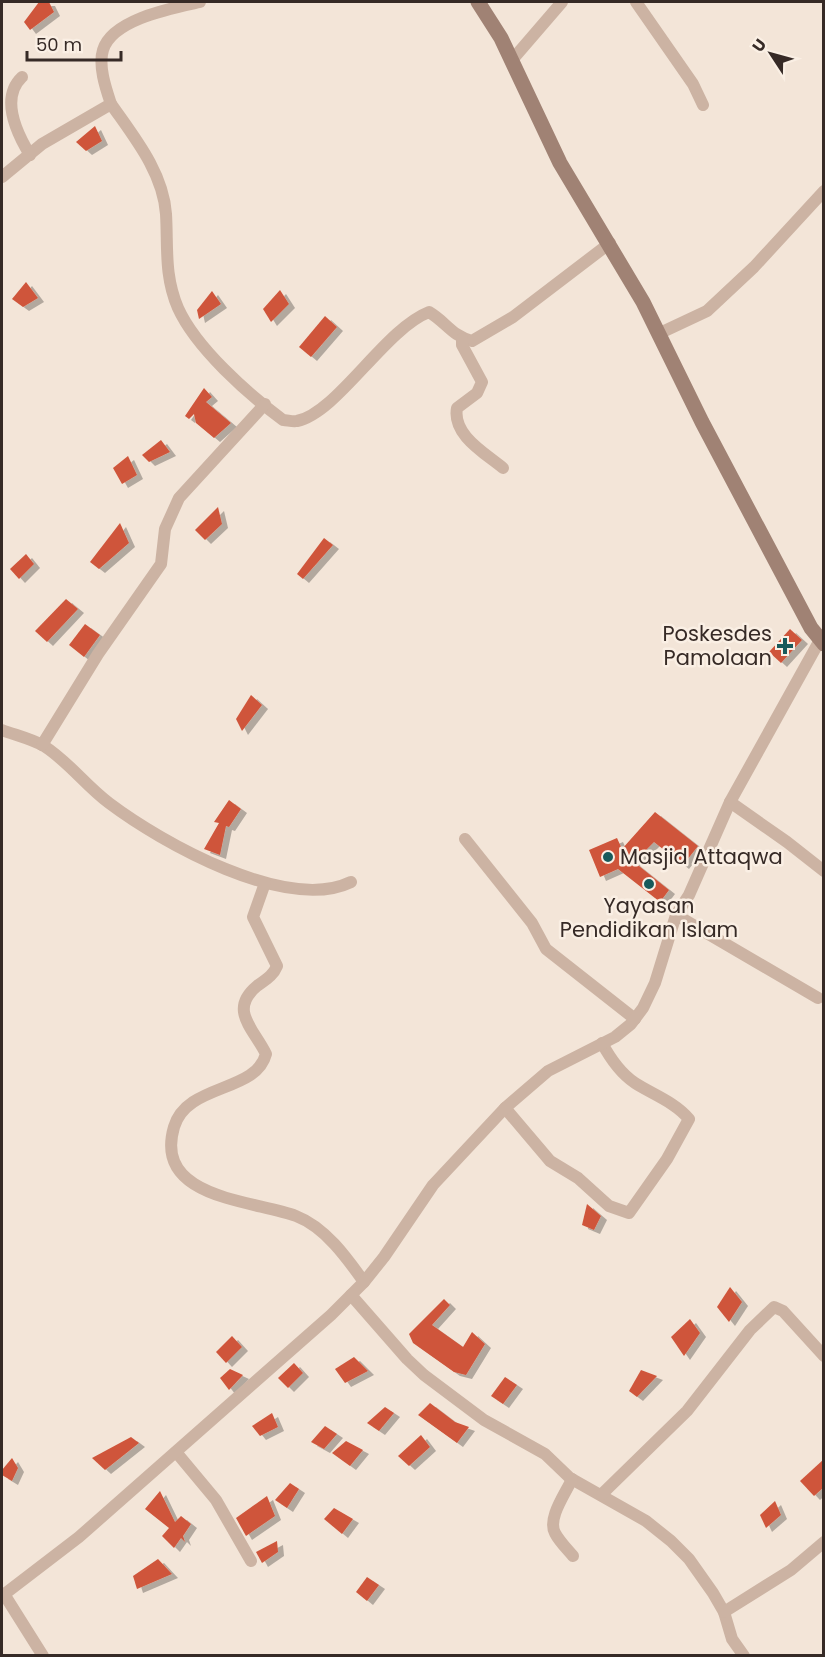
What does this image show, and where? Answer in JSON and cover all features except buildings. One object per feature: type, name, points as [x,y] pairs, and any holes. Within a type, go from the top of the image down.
[{"type":"street","points":[[200,2],[157,12],[115,33],[103,49],[105,86],[111,104],[141,145],[155,172],[166,212],[168,274],[177,306],[189,330],[213,358],[283,420],[297,421],[314,414],[389,340],[420,315],[429,312],[462,339],[472,341],[487,334],[610,243]]},
{"type":"street","points":[[44,1656],[3,1595],[79,1537],[351,1295],[364,1282],[433,1185],[505,1108],[548,1071],[615,1037],[635,1019],[655,983],[676,915],[689,895],[730,802],[822,642],[724,463],[610,243],[560,163],[512,60],[478,2]]},
{"type":"street","points":[[512,60],[562,2]]},
{"type":"street","points":[[636,2],[693,84],[703,105]]},
{"type":"street","points":[[22,77],[8,96],[8,117],[30,155]]},
{"type":"street","points":[[2,177],[60,134],[111,104]]},
{"type":"street","points":[[658,334],[707,311],[754,267],[824,191]]},
{"type":"street","points":[[462,339],[462,345],[482,382],[477,393],[457,408],[458,423],[463,433],[503,468]]},
{"type":"street","points":[[42,745],[98,654],[161,564],[165,529],[179,498],[264,404]]},
{"type":"street","points":[[2,730],[42,745],[63,760],[108,802],[152,831],[198,856],[265,883],[322,890],[336,889],[351,882]]},
{"type":"street","points":[[730,802],[824,871]]},
{"type":"street","points":[[465,839],[532,923],[546,949],[635,1019]]},
{"type":"street","points":[[265,883],[253,917],[277,966],[274,974],[250,992],[244,1000],[243,1010],[246,1020],[266,1054],[254,1073],[204,1095],[184,1109],[175,1125],[170,1150],[178,1167],[199,1186],[243,1204],[297,1216],[345,1254],[364,1282]]},
{"type":"street","points":[[676,915],[818,998]]},
{"type":"street","points":[[505,1108],[550,1161],[578,1178],[609,1206],[628,1213],[667,1159],[689,1119],[663,1099],[633,1082],[617,1067],[602,1043]]},
{"type":"street","points":[[351,1295],[406,1359],[424,1375],[484,1420],[545,1454],[572,1479],[646,1521],[689,1559],[724,1612],[732,1639],[744,1656]]},
{"type":"street","points":[[602,1494],[687,1411],[770,1309],[774,1307],[783,1311],[824,1356]]},
{"type":"street","points":[[176,1452],[216,1500],[251,1561]]},
{"type":"street","points":[[572,1479],[558,1508],[553,1525],[555,1532],[573,1556]]},
{"type":"street","points":[[724,1612],[791,1570],[824,1542]]},
{"type":"place","name":"Poskesdes Pamolaan","points":[[785,646]]},
{"type":"place","name":"Masjid Attaqwa","points":[[608,857]]},
{"type":"place","name":"Yayasan Pendidikan Islam","points":[[649,884]]}]
